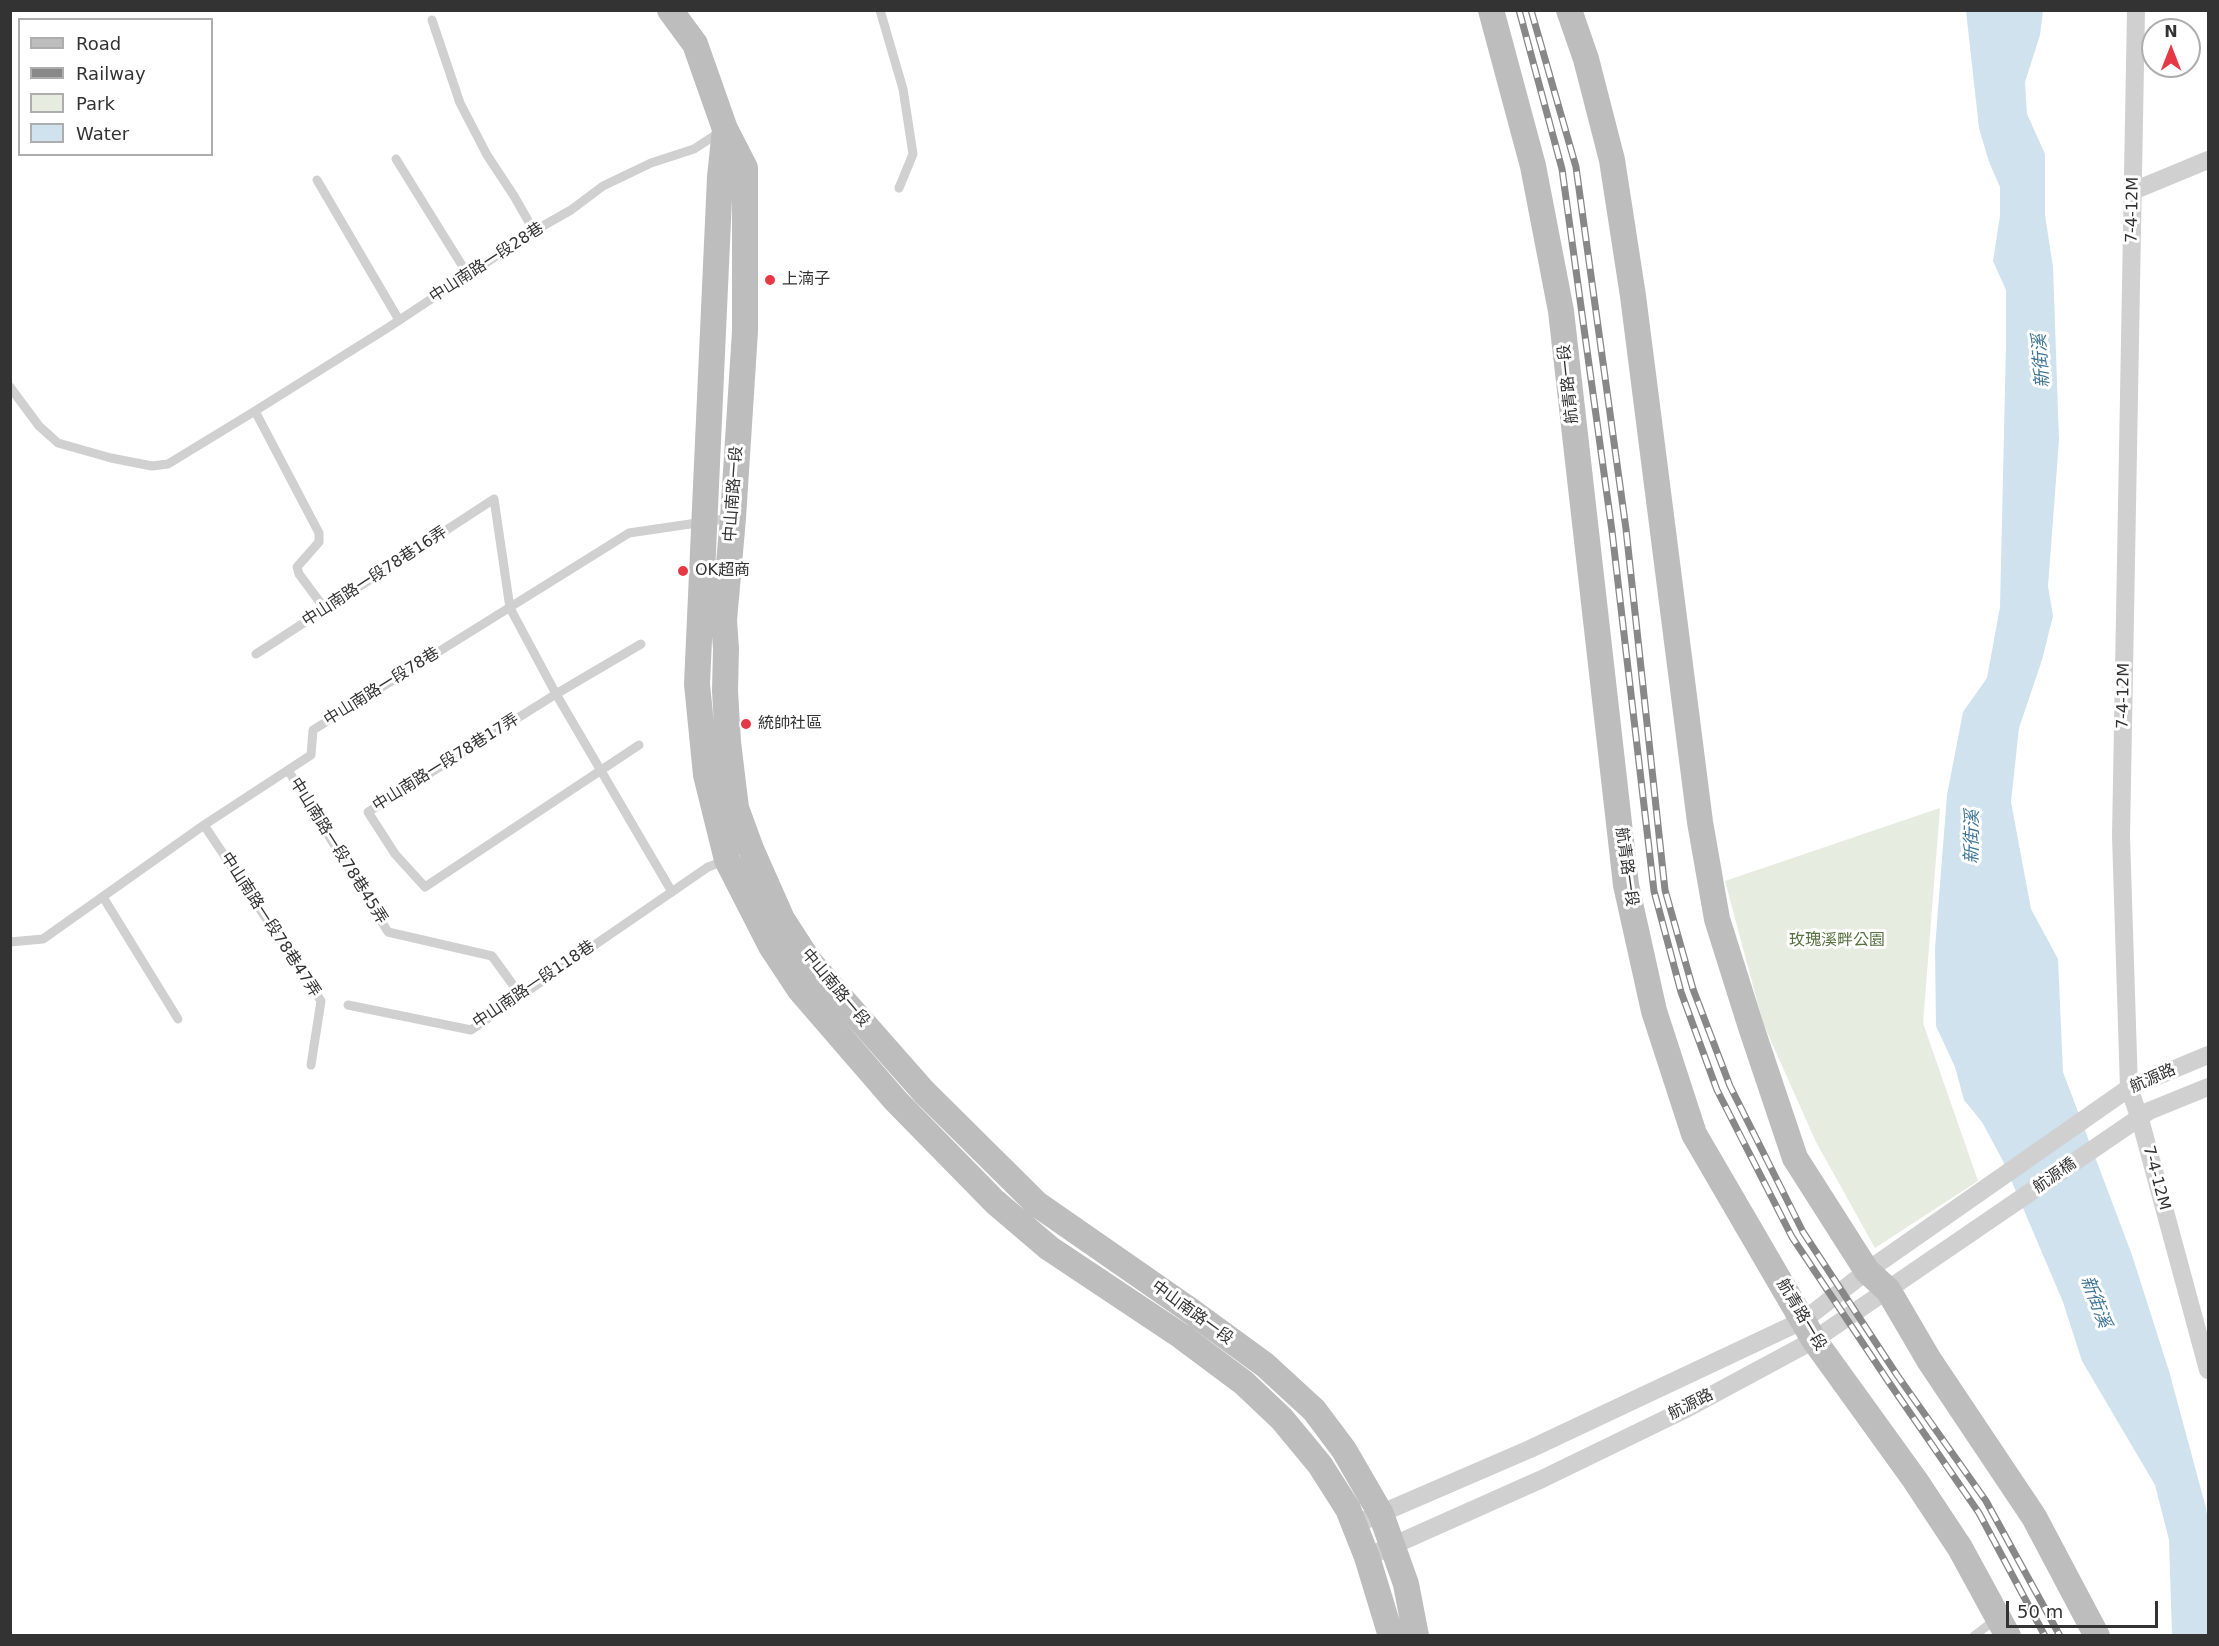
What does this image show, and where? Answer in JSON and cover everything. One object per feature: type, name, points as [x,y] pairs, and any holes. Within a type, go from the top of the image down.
[{"type":"main road","name":"中山南路一段","points":[[670,10],[695,44],[725,129],[745,168],[745,331],[724,620],[725,701],[739,855],[809,961],[924,1092],[1037,1204],[1256,1358],[1314,1410],[1344,1450],[1381,1514],[1406,1584],[1416,1635]]},
{"type":"main road","name":"航青路一段","points":[[1491,10],[1533,166],[1561,311],[1626,885],[1653,1011],[1694,1134],[1809,1330],[1960,1548],[2003,1626]]},
{"type":"main road","points":[[1569,10],[1586,59],[1614,171],[1633,296],[1700,822],[1717,919],[1751,1027],[1796,1158],[1867,1271],[1888,1290],[1929,1360],[2034,1517],[2097,1635]]},
{"type":"main road","name":"中山南路一段","points":[[725,129],[720,177],[697,684],[706,775],[739,855],[771,946],[800,990],[896,1101],[995,1202],[1049,1248],[1181,1336],[1244,1383],[1282,1419],[1320,1465],[1348,1509],[1367,1557],[1391,1635]]},
{"type":"street","name":"7-4-12M","points":[[2136,10],[2121,836],[2129,1088],[2140,1119],[2208,1370]]},
{"type":"street","points":[[2133,190],[2208,160]]},
{"type":"street","name":"航源路","points":[[2101,1108],[2129,1088],[2208,1055]]},
{"type":"street","name":"航源路","points":[[2114,1135],[2149,1112],[2208,1087]]},
{"type":"street","name":"航源橋","points":[[1982,1191],[2101,1108]]},
{"type":"street","name":"航源橋","points":[[1995,1218],[2114,1135]]},
{"type":"street","name":"航源路","points":[[1367,1557],[1542,1479],[1684,1410],[1809,1330],[1867,1271],[1982,1191]]},
{"type":"street","name":"航源路","points":[[1354,1525],[1809,1330],[1888,1290],[1995,1218]]},
{"type":"lane","points":[[880,10],[903,89],[913,154],[899,188]]},
{"type":"lane","points":[[432,20],[460,103],[487,155],[534,231]]},
{"type":"lane","name":"中山南路一段28巷","points":[[10,387],[39,426],[58,443],[111,458],[152,466],[168,464],[399,320],[534,231],[570,210],[603,186],[651,163],[694,149],[725,129]]},
{"type":"lane","points":[[396,159],[468,275]]},
{"type":"lane","points":[[317,180],[399,320]]},
{"type":"lane","points":[[255,411],[319,533],[319,542],[297,567],[299,574],[325,609]]},
{"type":"lane","name":"中山南路一段78巷16弄","points":[[256,654],[494,499],[510,608]]},
{"type":"lane","name":"中山南路一段78巷","points":[[10,942],[43,939],[204,825],[311,755],[313,730],[629,533],[733,518]]},
{"type":"lane","points":[[510,608],[556,694],[672,892]]},
{"type":"lane","name":"中山南路一段78巷17弄","points":[[639,745],[425,887],[395,854],[368,812],[556,694],[641,644]]},
{"type":"lane","name":"中山南路一段78巷45弄","points":[[288,771],[388,932],[492,956],[520,996]]},
{"type":"lane","name":"中山南路一段78巷47弄","points":[[204,825],[321,1001],[310,1065]]},
{"type":"lane","name":"中山南路一段118巷","points":[[348,1005],[471,1030],[708,867],[739,855]]},
{"type":"lane","points":[[103,897],[178,1019]]},
{"type":"lane","points":[[1974,1635],[2003,1626]]},
{"type":"green space","name":"玫瑰溪畔公園","points":[[1940,808],[1923,1023],[1978,1181],[1875,1248],[1816,1142],[1763,1023],[1725,881]]},
{"type":"water","name":"新街溪","points":[[1966,11],[2043,11],[2040,35],[2025,82],[2027,114],[2045,154],[2045,215],[2053,267],[2059,440],[2048,586],[2053,616],[2042,660],[2019,728],[2011,802],[2031,909],[2058,959],[2063,1072],[2132,1255],[2169,1371],[2206,1508],[2208,1635],[2172,1635],[2169,1540],[2155,1485],[2082,1361],[2063,1302],[2003,1161],[1982,1122],[1964,1100],[1955,1067],[1936,1026],[1935,948],[1947,795],[1963,712],[1987,678],[2000,607],[2006,290],[1993,261],[2000,216],[2000,187],[1989,162],[1979,128]]},
{"type":"railway","points":[[1519,10],[1562,169],[1612,531],[1654,891],[1681,992],[1717,1090],[1792,1237],[1979,1513],[2045,1636]]},
{"type":"railway","points":[[1531,10],[1576,167],[1626,529],[1665,890],[1693,989],[1730,1086],[1803,1232],[1897,1375],[1986,1501],[2060,1636]]},
{"type":"place","name":"上湳子","points":[[770,280]]},
{"type":"place","name":"OK超商","points":[[683,571]]},
{"type":"place","name":"統帥社區","points":[[746,724]]}]
